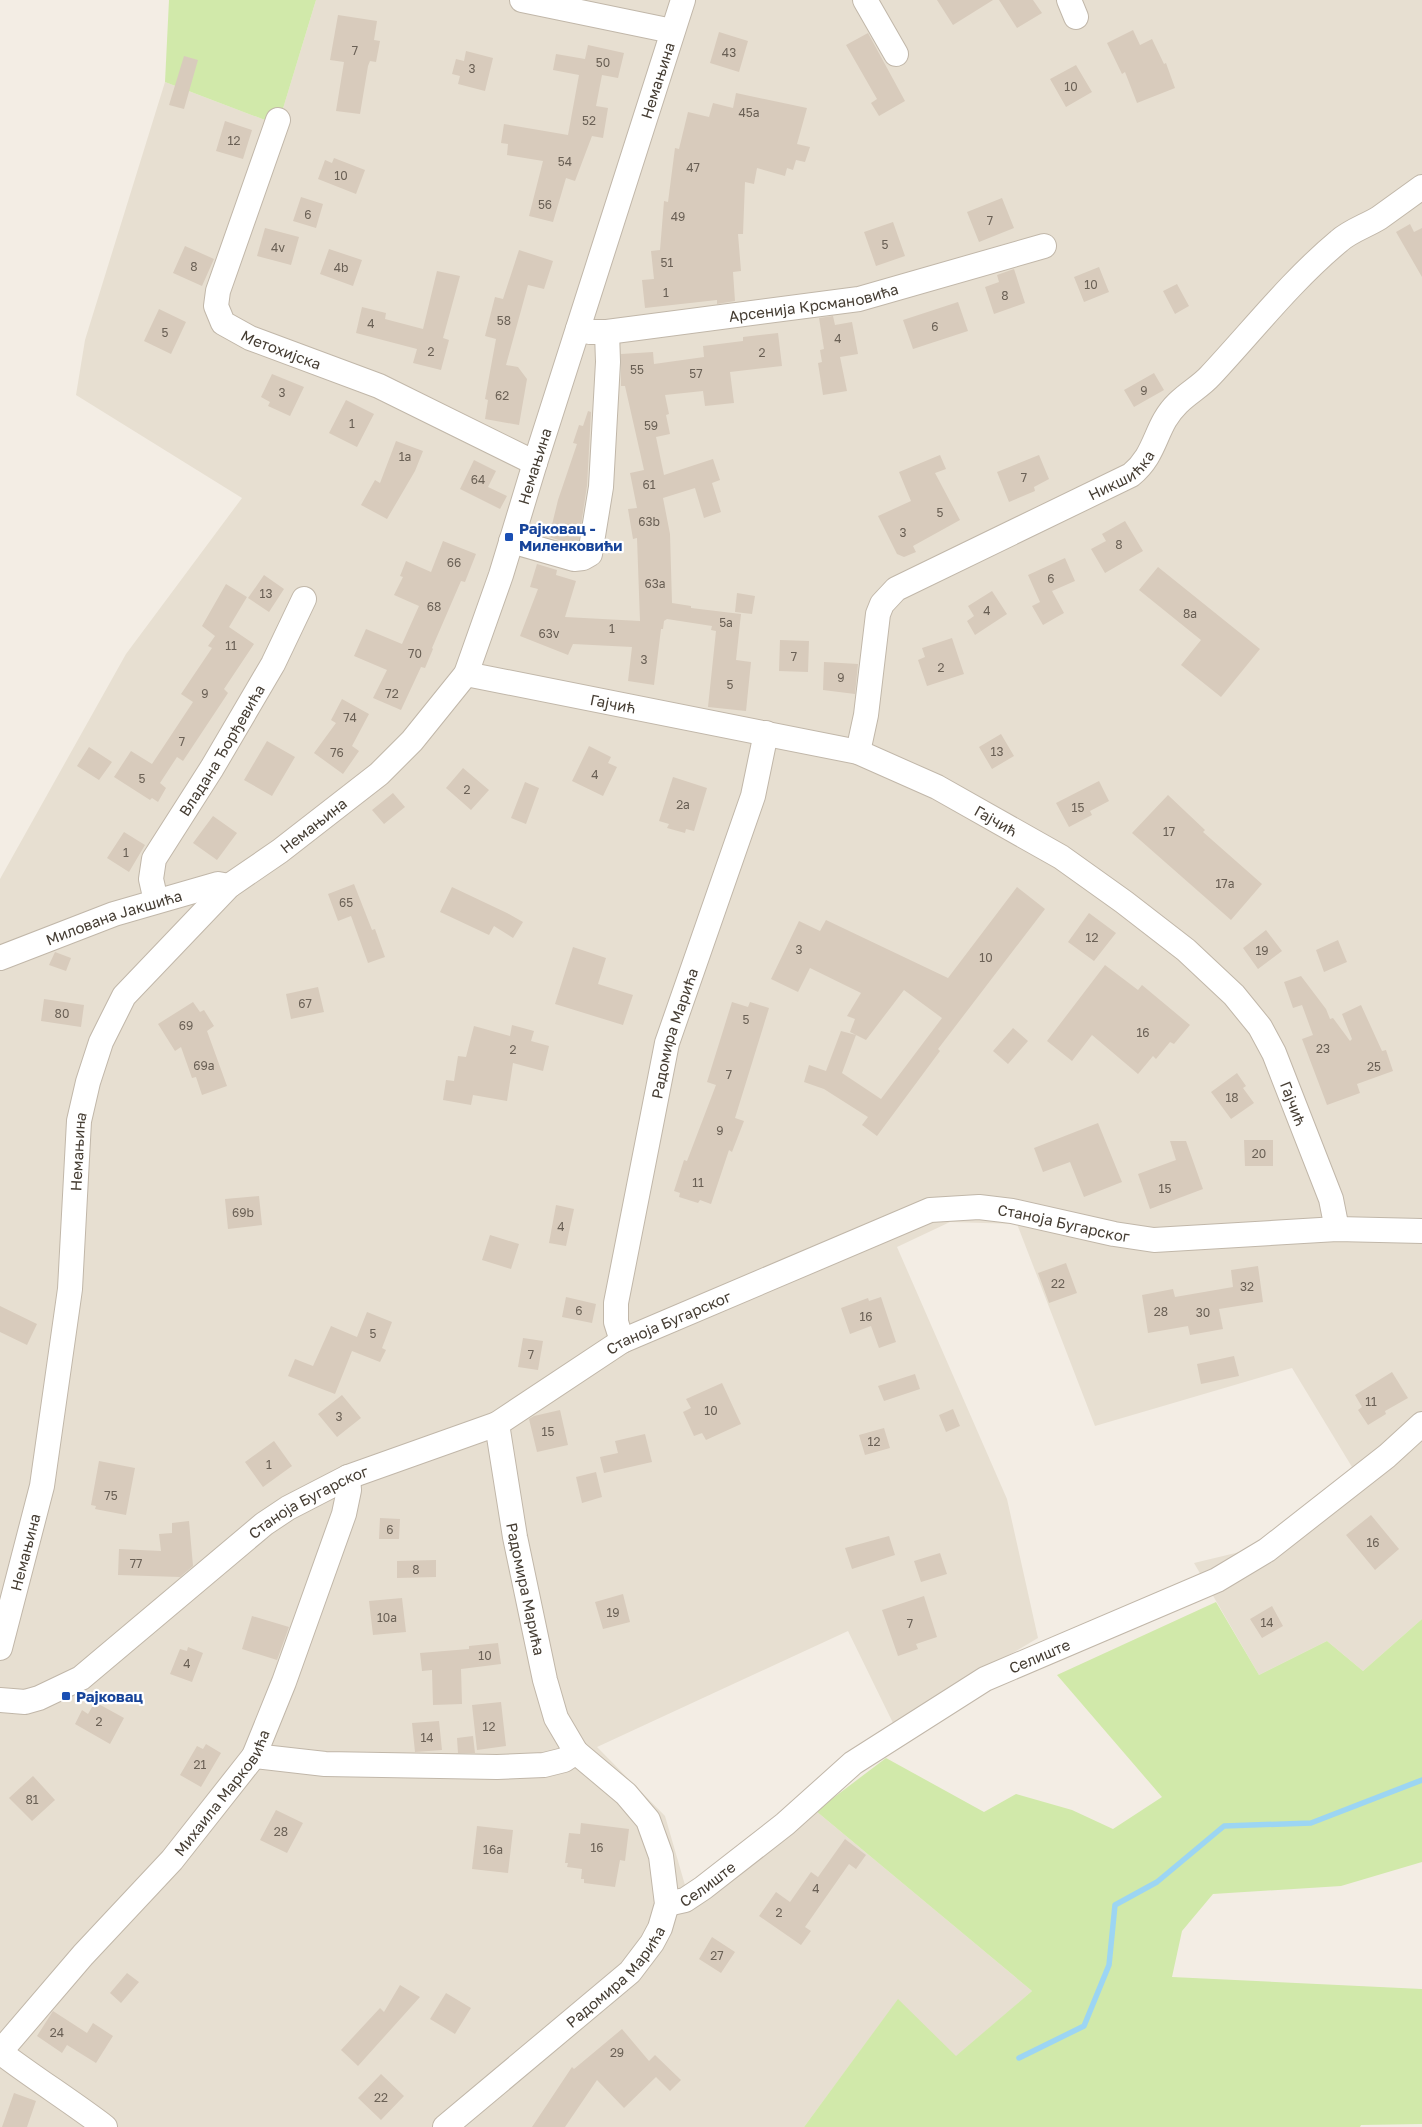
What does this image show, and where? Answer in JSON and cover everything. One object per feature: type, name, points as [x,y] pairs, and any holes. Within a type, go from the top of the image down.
[{"type":"street","points":[[522,0],[672,31]]},
{"type":"street","name":"Немањина","points":[[0,1648],[42,1486],[70,1289],[79,1121],[88,1082],[101,1042],[124,996],[229,886],[280,851],[379,774],[412,740],[466,674],[489,611],[683,0]]},
{"type":"street","points":[[865,0],[896,54]]},
{"type":"street","name":"Метохијска","points":[[278,120],[218,291],[216,306],[223,324],[250,338],[379,386],[535,463]]},
{"type":"street","name":"Никшићка","points":[[858,752],[866,715],[878,614],[888,596],[896,589],[1131,475],[1147,459],[1162,424],[1178,403],[1208,378],[1305,271],[1341,238],[1378,218],[1422,187]]},
{"type":"street","name":"Арсенија Крсмановића","points":[[578,329],[590,332],[607,332],[859,299],[1044,246]]},
{"type":"street","points":[[511,541],[574,559],[583,558],[590,554],[601,488],[608,362],[607,332]]},
{"type":"street","name":"Владана Ђорђевића","points":[[156,901],[151,879],[154,859],[212,768],[273,664],[304,599]]},
{"type":"street","name":"Гајчић","points":[[466,674],[858,752],[937,787],[1061,857],[1124,902],[1186,950],[1234,995],[1260,1027],[1274,1053],[1332,1200],[1337,1229]]},
{"type":"street","name":"Радомира Марића","points":[[622,1341],[616,1322],[616,1303],[667,1043],[753,796],[766,733]]},
{"type":"street","name":"Милована Јакшића","points":[[0,958],[114,914],[218,884],[229,886]]},
{"type":"street","name":"Станоја Бугарског","points":[[0,1700],[25,1702],[39,1698],[81,1678],[264,1524],[288,1508],[348,1477],[497,1424],[622,1341],[930,1210],[980,1207],[1012,1211],[1114,1234],[1154,1240],[1337,1229],[1422,1230]]},
{"type":"street","name":"Радомира Марића","points":[[445,2127],[630,1972],[652,1943],[660,1928],[667,1904],[661,1856],[648,1820],[626,1794],[576,1752],[556,1718],[545,1680],[514,1537],[497,1424]]},
{"type":"street","name":"Селиште","points":[[667,1904],[685,1900],[703,1888],[785,1824],[853,1762],[985,1679],[1217,1580],[1267,1550],[1387,1456],[1422,1424]]},
{"type":"street","name":"Михаила Марковића","points":[[105,2127],[77,2105],[38,2081],[0,2052],[83,1955],[172,1860],[254,1756],[284,1682],[344,1514],[349,1490],[348,1477]]},
{"type":"street","points":[[254,1756],[324,1764],[497,1767],[544,1765],[564,1760],[576,1752]]},
{"type":"shaded area","points":[[316,0],[1422,0],[1422,1619],[1363,1671],[1327,1641],[1259,1675],[1194,1563],[1248,1550],[1352,1467],[1292,1368],[1095,1426],[1017,1224],[950,1222],[897,1247],[1007,1499],[1038,1638],[893,1723],[848,1631],[597,1747],[665,1816],[689,1899],[804,1801],[1032,1991],[956,2057],[898,2000],[804,2127],[0,2127],[0,879],[126,654],[242,498],[76,395],[85,340],[165,82],[278,125]]},
{"type":"green space","points":[[169,0],[316,0],[278,125],[165,82]]},
{"type":"green space","points":[[1216,1602],[1259,1675],[1327,1641],[1363,1671],[1422,1619],[1422,1862],[1341,1886],[1213,1894],[1182,1931],[1172,1977],[1422,1989],[1422,2124],[1361,2125],[1360,2127],[804,2127],[898,1999],[956,2056],[1032,1991],[816,1811],[886,1758],[984,1812],[1016,1794],[1072,1810],[1113,1829],[1162,1797],[1057,1675]]},
{"type":"building","points":[[937,0],[993,0],[953,25]]},
{"type":"building","points":[[999,0],[1033,0],[1042,13],[1017,28]]},
{"type":"building","points":[[338,15],[377,21],[374,40],[380,41],[376,62],[370,61],[368,66],[360,114],[336,111],[344,62],[330,60]]},
{"type":"building","points":[[1133,30],[1140,45],[1152,39],[1164,64],[1166,63],[1175,88],[1137,103],[1125,72],[1122,74],[1107,43]]},
{"type":"building","points":[[719,32],[748,41],[739,72],[710,63]]},
{"type":"building","points":[[868,33],[905,101],[879,116],[871,103],[877,99],[846,45]]},
{"type":"building","points":[[588,45],[624,53],[618,78],[602,75],[596,106],[608,108],[603,138],[592,136],[575,181],[566,178],[553,222],[529,216],[543,161],[507,155],[508,144],[501,143],[504,124],[568,135],[579,75],[553,70],[556,54],[585,59]]},
{"type":"building","points":[[466,51],[493,58],[485,91],[458,84],[460,76],[452,74],[456,59],[464,61]]},
{"type":"building","points":[[184,56],[198,60],[184,109],[169,105]]},
{"type":"building","points":[[1076,65],[1092,92],[1066,107],[1050,79]]},
{"type":"building","points":[[736,93],[807,108],[797,144],[810,147],[805,162],[796,160],[793,170],[787,168],[785,176],[757,168],[754,184],[745,182],[743,234],[738,234],[741,271],[733,272],[735,301],[717,304],[717,300],[645,308],[642,280],[654,279],[651,251],[660,250],[664,201],[668,202],[675,148],[679,149],[688,112],[709,117],[713,103],[733,108]]},
{"type":"building","points":[[225,121],[252,130],[243,159],[216,151]]},
{"type":"building","points":[[334,158],[365,170],[356,194],[318,179],[325,160],[332,163]]},
{"type":"building","points":[[301,197],[323,204],[316,228],[293,221]]},
{"type":"building","points":[[1002,198],[1014,228],[979,242],[967,212]]},
{"type":"building","points":[[893,222],[905,256],[876,266],[864,232]]},
{"type":"building","points":[[1410,224],[1414,232],[1422,228],[1422,277],[1396,232]]},
{"type":"building","points":[[265,228],[299,237],[291,265],[257,256]]},
{"type":"building","points":[[185,246],[214,259],[202,286],[173,273]]},
{"type":"building","points":[[329,249],[362,260],[353,286],[320,274]]},
{"type":"building","points":[[519,250],[553,261],[544,289],[528,285],[506,365],[518,367],[527,379],[519,425],[485,419],[488,400],[485,399],[496,339],[485,336],[495,297],[503,299]]},
{"type":"building","points":[[1099,267],[1109,292],[1084,302],[1074,277]]},
{"type":"building","points":[[1014,269],[1025,303],[994,314],[985,287],[999,282],[997,275]]},
{"type":"building","points":[[437,271],[460,276],[443,338],[449,340],[441,370],[413,363],[417,349],[356,333],[362,307],[386,313],[385,319],[423,329]]},
{"type":"building","points":[[1177,284],[1189,306],[1175,314],[1163,291]]},
{"type":"building","points":[[958,302],[968,331],[913,349],[903,320]]},
{"type":"building","points":[[159,309],[186,322],[171,354],[144,341]]},
{"type":"building","points":[[833,316],[835,325],[852,322],[858,354],[840,357],[847,391],[823,395],[818,363],[822,362],[820,350],[824,349],[819,318]]},
{"type":"building","points":[[778,333],[782,366],[730,372],[734,403],[705,406],[703,391],[665,395],[669,414],[666,415],[670,434],[656,437],[664,475],[713,459],[720,480],[712,483],[721,512],[704,518],[695,488],[663,498],[670,534],[672,603],[691,606],[691,608],[741,614],[736,660],[751,662],[746,711],[708,707],[716,631],[711,630],[712,626],[667,619],[664,621],[663,629],[661,629],[654,685],[628,681],[632,647],[573,644],[568,655],[520,636],[538,589],[530,587],[537,564],[557,570],[556,575],[576,581],[565,617],[640,621],[637,538],[633,539],[628,509],[637,508],[630,473],[644,470],[625,386],[621,386],[621,354],[653,352],[654,364],[704,357],[703,346],[743,341],[743,337]]},
{"type":"building","points":[[1154,373],[1164,390],[1134,407],[1124,390]]},
{"type":"building","points":[[272,374],[304,387],[290,416],[268,406],[270,402],[261,397]]},
{"type":"building","points":[[346,400],[374,414],[357,447],[329,433]]},
{"type":"building","points":[[588,411],[591,412],[587,486],[578,545],[575,545],[549,537],[558,500],[577,444],[573,443],[579,425],[583,426]]},
{"type":"building","points":[[396,441],[423,451],[415,471],[387,519],[361,505],[375,480],[380,483]]},
{"type":"building","points":[[940,455],[946,469],[935,473],[960,520],[913,546],[916,552],[904,557],[897,554],[878,516],[911,501],[899,472]]},
{"type":"building","points":[[1039,455],[1049,479],[1034,487],[1035,491],[1009,502],[997,472]]},
{"type":"building","points":[[474,460],[496,471],[488,487],[507,496],[500,509],[460,489]]},
{"type":"building","points":[[1125,521],[1143,551],[1105,573],[1091,549],[1106,541],[1102,534]]},
{"type":"building","points":[[443,541],[476,554],[465,582],[461,581],[425,668],[421,667],[401,710],[373,698],[387,670],[354,656],[366,629],[402,644],[419,606],[394,595],[403,577],[400,576],[406,561],[431,572]]},
{"type":"building","points":[[1065,558],[1075,581],[1052,591],[1064,613],[1043,625],[1032,606],[1040,602],[1028,575]]},
{"type":"building","points":[[1158,567],[1260,649],[1221,697],[1181,665],[1201,640],[1139,590]]},
{"type":"building","points":[[264,575],[284,589],[269,612],[248,598]]},
{"type":"building","points":[[226,584],[247,597],[229,627],[254,644],[224,689],[228,693],[183,761],[177,757],[160,783],[166,788],[158,802],[152,798],[150,800],[114,777],[131,751],[152,764],[193,702],[181,694],[212,648],[208,646],[215,636],[202,626]]},
{"type":"building","points":[[992,591],[1007,614],[975,635],[967,621],[974,616],[968,606]]},
{"type":"building","points":[[737,593],[755,596],[752,614],[735,612]]},
{"type":"building","points":[[952,638],[964,674],[927,686],[918,660],[925,657],[922,648]]},
{"type":"building","points":[[780,640],[809,641],[808,672],[779,671]]},
{"type":"building","points":[[824,662],[858,664],[855,694],[823,690]]},
{"type":"building","points":[[342,699],[369,714],[352,746],[359,751],[343,774],[314,753],[336,723],[331,720]]},
{"type":"building","points":[[1001,734],[1014,756],[992,769],[979,747]]},
{"type":"building","points":[[267,741],[295,757],[272,796],[244,780]]},
{"type":"building","points":[[589,746],[611,757],[608,763],[617,767],[603,796],[572,781]]},
{"type":"building","points":[[89,747],[112,762],[99,780],[77,766]]},
{"type":"building","points":[[463,768],[489,790],[471,810],[446,788]]},
{"type":"building","points":[[673,777],[707,788],[694,831],[686,829],[685,833],[667,828],[669,824],[659,821]]},
{"type":"building","points":[[1099,781],[1109,801],[1090,811],[1092,815],[1069,827],[1056,803]]},
{"type":"building","points":[[525,782],[539,788],[526,824],[511,818]]},
{"type":"building","points":[[393,793],[405,807],[384,824],[372,810]]},
{"type":"building","points":[[1168,795],[1205,830],[1203,832],[1262,884],[1231,920],[1132,833]]},
{"type":"building","points":[[213,816],[237,833],[217,860],[193,843]]},
{"type":"building","points":[[124,832],[145,845],[129,872],[107,858]]},
{"type":"building","points":[[354,884],[372,930],[375,929],[385,957],[368,963],[351,916],[338,921],[328,894]]},
{"type":"building","points":[[452,887],[523,922],[513,938],[494,926],[489,935],[440,912]]},
{"type":"building","points":[[1017,887],[1045,909],[938,1049],[940,1051],[877,1136],[862,1125],[868,1117],[824,1089],[804,1082],[809,1065],[826,1071],[841,1031],[856,1035],[850,1032],[855,1019],[847,1016],[861,993],[810,968],[798,992],[771,979],[799,921],[820,931],[826,920],[948,978]],"holes":[[[904,990],[942,1018],[881,1099],[842,1073],[856,1035],[866,1040]]]},
{"type":"building","points":[[1089,913],[1116,933],[1094,961],[1068,942]]},
{"type":"building","points":[[1266,930],[1282,951],[1258,969],[1243,948]]},
{"type":"building","points":[[1338,940],[1347,962],[1324,972],[1316,950]]},
{"type":"building","points":[[573,947],[606,958],[598,984],[633,995],[623,1025],[555,1004]]},
{"type":"building","points":[[55,952],[71,958],[66,971],[49,965]]},
{"type":"building","points":[[1105,965],[1138,990],[1142,985],[1190,1025],[1174,1044],[1170,1042],[1156,1059],[1153,1056],[1138,1074],[1092,1035],[1072,1061],[1047,1041]]},
{"type":"building","points":[[1301,976],[1326,1009],[1330,1019],[1333,1018],[1350,1041],[1352,1039],[1342,1014],[1361,1005],[1382,1051],[1386,1050],[1393,1071],[1357,1084],[1360,1093],[1327,1105],[1302,1039],[1313,1035],[1302,1005],[1293,1008],[1284,982]]},
{"type":"building","points":[[318,987],[324,1012],[291,1019],[286,994]]},
{"type":"building","points":[[44,999],[84,1005],[81,1027],[41,1021]]},
{"type":"building","points":[[193,1002],[200,1012],[204,1010],[214,1026],[207,1031],[227,1086],[202,1095],[196,1077],[192,1078],[181,1047],[175,1051],[158,1024]]},
{"type":"building","points":[[732,1002],[748,1007],[750,1002],[769,1008],[735,1118],[744,1121],[732,1152],[729,1150],[711,1204],[700,1200],[698,1203],[679,1197],[680,1193],[674,1191],[684,1160],[687,1161],[716,1085],[707,1082]]},
{"type":"building","points":[[512,1025],[534,1031],[531,1041],[549,1046],[543,1071],[513,1063],[507,1101],[473,1095],[471,1105],[443,1100],[446,1080],[454,1081],[458,1056],[466,1057],[474,1026],[510,1036]]},
{"type":"building","points":[[1013,1028],[1028,1041],[1008,1064],[993,1051]]},
{"type":"building","points":[[1237,1073],[1246,1086],[1243,1088],[1254,1103],[1231,1119],[1211,1092]]},
{"type":"building","points":[[1098,1123],[1122,1182],[1084,1197],[1070,1162],[1043,1172],[1034,1148]]},
{"type":"building","points":[[1244,1140],[1273,1140],[1273,1166],[1245,1166]]},
{"type":"building","points":[[1170,1141],[1186,1141],[1203,1189],[1150,1209],[1138,1174],[1176,1160]]},
{"type":"building","points":[[259,1196],[262,1225],[228,1229],[225,1199]]},
{"type":"building","points":[[556,1205],[574,1209],[566,1246],[549,1243]]},
{"type":"building","points":[[490,1235],[519,1244],[511,1269],[482,1260]]},
{"type":"building","points":[[1066,1263],[1077,1293],[1049,1303],[1038,1273]]},
{"type":"building","points":[[1258,1266],[1263,1302],[1219,1309],[1223,1329],[1190,1335],[1188,1326],[1148,1333],[1142,1295],[1173,1289],[1175,1297],[1233,1287],[1231,1270]]},
{"type":"building","points":[[566,1297],[596,1304],[592,1323],[562,1317]]},
{"type":"building","points":[[881,1297],[896,1342],[879,1348],[871,1326],[850,1334],[841,1308],[868,1298],[869,1301]]},
{"type":"building","points":[[0,1306],[37,1324],[27,1345],[0,1332]]},
{"type":"building","points":[[367,1312],[392,1322],[382,1348],[386,1350],[380,1362],[352,1351],[335,1394],[288,1376],[295,1359],[313,1366],[331,1326],[357,1337]]},
{"type":"building","points":[[523,1338],[543,1341],[538,1370],[518,1367]]},
{"type":"building","points":[[1234,1356],[1239,1376],[1201,1384],[1197,1364]]},
{"type":"building","points":[[1392,1372],[1408,1398],[1385,1411],[1386,1414],[1368,1425],[1358,1410],[1362,1407],[1355,1395]]},
{"type":"building","points":[[915,1374],[920,1389],[884,1401],[878,1386]]},
{"type":"building","points":[[722,1383],[741,1424],[706,1440],[702,1433],[694,1436],[683,1412],[691,1408],[686,1399]]},
{"type":"building","points":[[342,1395],[361,1418],[337,1437],[318,1414]]},
{"type":"building","points":[[953,1409],[960,1426],[946,1432],[939,1415]]},
{"type":"building","points":[[560,1410],[568,1445],[537,1452],[529,1419]]},
{"type":"building","points":[[884,1428],[890,1448],[865,1455],[859,1435]]},
{"type":"building","points":[[645,1434],[652,1462],[604,1473],[600,1457],[618,1453],[615,1441]]},
{"type":"building","points":[[274,1441],[292,1466],[263,1487],[245,1462]]},
{"type":"building","points":[[99,1461],[135,1468],[126,1515],[95,1509],[96,1506],[91,1505]]},
{"type":"building","points":[[596,1472],[602,1497],[582,1503],[576,1477]]},
{"type":"building","points":[[1371,1515],[1399,1549],[1375,1570],[1346,1535]]},
{"type":"building","points":[[380,1518],[400,1519],[399,1539],[379,1539]]},
{"type":"building","points":[[189,1521],[193,1566],[180,1577],[118,1575],[119,1549],[161,1551],[159,1534],[172,1533],[172,1523]]},
{"type":"building","points":[[889,1536],[895,1555],[852,1569],[845,1548]]},
{"type":"building","points":[[940,1553],[947,1574],[921,1582],[914,1561]]},
{"type":"building","points":[[436,1560],[436,1577],[397,1578],[397,1561]]},
{"type":"building","points":[[623,1594],[630,1622],[603,1629],[595,1602]]},
{"type":"building","points":[[924,1596],[937,1637],[916,1644],[918,1649],[898,1656],[882,1610]]},
{"type":"building","points":[[402,1598],[406,1632],[373,1635],[369,1601]]},
{"type":"building","points":[[1272,1606],[1283,1626],[1262,1638],[1250,1619]]},
{"type":"building","points":[[252,1616],[289,1627],[277,1660],[242,1649]]},
{"type":"building","points":[[498,1643],[501,1664],[461,1669],[462,1704],[433,1705],[432,1670],[422,1671],[420,1653],[469,1649],[469,1646]]},
{"type":"building","points":[[188,1647],[203,1653],[192,1682],[170,1674],[180,1649],[187,1651]]},
{"type":"building","points":[[95,1702],[124,1718],[110,1744],[75,1724],[82,1710],[88,1714]]},
{"type":"building","points":[[501,1702],[506,1746],[477,1750],[472,1705]]},
{"type":"building","points":[[439,1721],[442,1750],[415,1752],[412,1723]]},
{"type":"building","points":[[473,1736],[475,1753],[458,1753],[457,1738]]},
{"type":"building","points":[[206,1744],[221,1753],[201,1787],[180,1775],[197,1746],[203,1749]]},
{"type":"building","points":[[33,1776],[55,1800],[32,1821],[9,1798]]},
{"type":"building","points":[[276,1810],[303,1823],[287,1853],[260,1840]]},
{"type":"building","points":[[581,1823],[629,1829],[625,1861],[620,1860],[615,1887],[584,1883],[584,1879],[581,1879],[582,1869],[567,1867],[568,1863],[565,1863],[569,1833],[580,1834]]},
{"type":"building","points":[[477,1826],[513,1830],[508,1873],[472,1869]]},
{"type":"building","points":[[845,1839],[866,1855],[856,1869],[849,1864],[805,1927],[811,1931],[801,1945],[759,1916],[776,1892],[790,1902],[811,1872],[818,1877]]},
{"type":"building","points":[[712,1937],[735,1952],[721,1973],[699,1959]]},
{"type":"building","points":[[127,1973],[139,1982],[121,2003],[110,1993]]},
{"type":"building","points":[[400,1985],[420,1997],[358,2066],[341,2050],[380,2008],[384,2012]]},
{"type":"building","points":[[446,1993],[471,2008],[455,2034],[430,2019]]},
{"type":"building","points":[[53,2011],[87,2033],[93,2023],[113,2036],[96,2063],[67,2045],[62,2053],[37,2036]]},
{"type":"building","points":[[622,2029],[649,2061],[655,2055],[681,2080],[670,2091],[656,2077],[624,2108],[597,2080],[565,2127],[532,2127],[572,2067],[574,2069]]},
{"type":"building","points":[[381,2074],[404,2096],[381,2120],[358,2098]]},
{"type":"building","points":[[14,2093],[36,2101],[27,2127],[2,2127]]},
{"type":"waterway","points":[[1019,2058],[1084,2026],[1109,1965],[1115,1905],[1157,1882],[1224,1826],[1311,1823],[1422,1780]]},
{"type":"place","name":"Рајковац - Миленковићи","points":[[509,537]]},
{"type":"place","name":"Рајковац","points":[[66,1696]]}]
